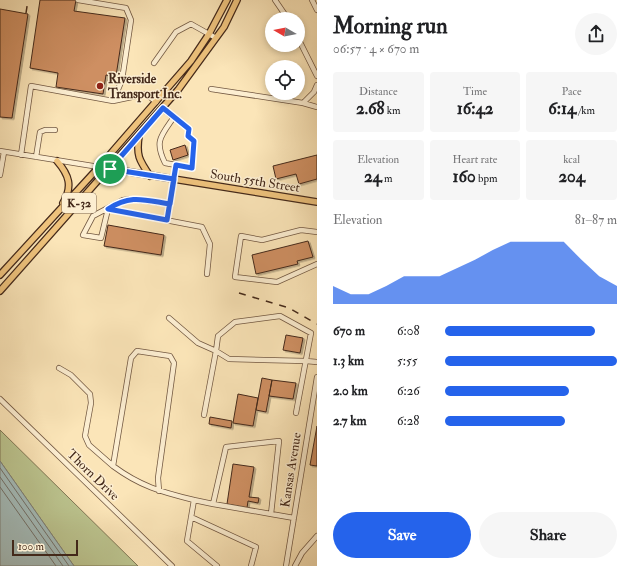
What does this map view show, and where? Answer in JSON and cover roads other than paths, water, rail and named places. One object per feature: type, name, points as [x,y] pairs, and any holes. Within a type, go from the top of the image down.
[{"type":"main road","name":"K-32","points":[[0,275],[99,167],[191,61],[209,34],[227,0]]},
{"type":"main road","name":"K-32","points":[[0,291],[139,136],[199,64],[224,27],[237,0]]},
{"type":"main road","points":[[139,136],[137,150],[138,157],[150,176]]},
{"type":"main road","points":[[56,214],[67,196],[70,187],[69,178],[57,161]]},
{"type":"main road","name":"South 55th Street","points":[[99,167],[317,202]]},
{"type":"street","points":[[78,0],[126,8],[131,20],[122,80],[113,101]]},
{"type":"street","points":[[275,0],[283,12]]},
{"type":"street","points":[[312,0],[317,10]]},
{"type":"street","points":[[154,63],[176,32],[191,24],[216,38]]},
{"type":"street","points":[[305,51],[316,72]]},
{"type":"street","points":[[303,103],[314,92],[317,85]]},
{"type":"street","points":[[21,155],[31,86],[113,101],[146,94],[156,102]]},
{"type":"street","points":[[211,89],[303,103],[317,107]]},
{"type":"street","points":[[163,108],[189,129],[188,136],[194,141],[192,168],[165,164],[158,146],[161,136],[174,117]]},
{"type":"street","points":[[36,157],[40,132],[45,130],[55,130]]},
{"type":"street","points":[[0,175],[2,152]]},
{"type":"street","name":"South 55th Street","points":[[2,152],[99,167]]},
{"type":"street","points":[[167,220],[176,165]]},
{"type":"street","points":[[108,209],[101,238],[83,235],[93,216],[122,200],[131,199],[170,204]]},
{"type":"street","points":[[108,209],[202,227],[210,244],[207,274]]},
{"type":"street","points":[[317,232],[301,230],[262,240],[240,236],[235,277],[277,282],[317,264]]},
{"type":"street","points":[[204,415],[218,336],[235,322],[280,316],[311,333],[296,413]]},
{"type":"street","points":[[169,318],[198,342],[229,358],[317,362]]},
{"type":"street","points":[[113,466],[131,358],[137,351],[170,356],[174,362],[158,478],[159,491]]},
{"type":"street","points":[[59,368],[71,375],[90,394],[91,403],[85,436],[89,445],[132,480],[159,491],[194,500],[294,518]]},
{"type":"street","name":"Kansas Avenue","points":[[286,566],[317,377]]},
{"type":"street","name":"Thorn Drive","points":[[0,400],[172,566]]},
{"type":"street","points":[[213,504],[226,448],[279,441],[271,514]]},
{"type":"street","points":[[194,500],[187,540],[217,566]]},
{"type":"street","points":[[191,517],[256,547],[251,566]]},
{"type":"street","points":[[295,566],[302,553],[317,536]]},
{"type":"water","points":[[0,461],[74,566],[0,566]]},
{"type":"railway","points":[[26,13],[28,0]]},
{"type":"railway","points":[[239,293],[289,308],[317,324]]},
{"type":"place","name":"Riverside Transport Inc.","points":[[100,86]]}]
